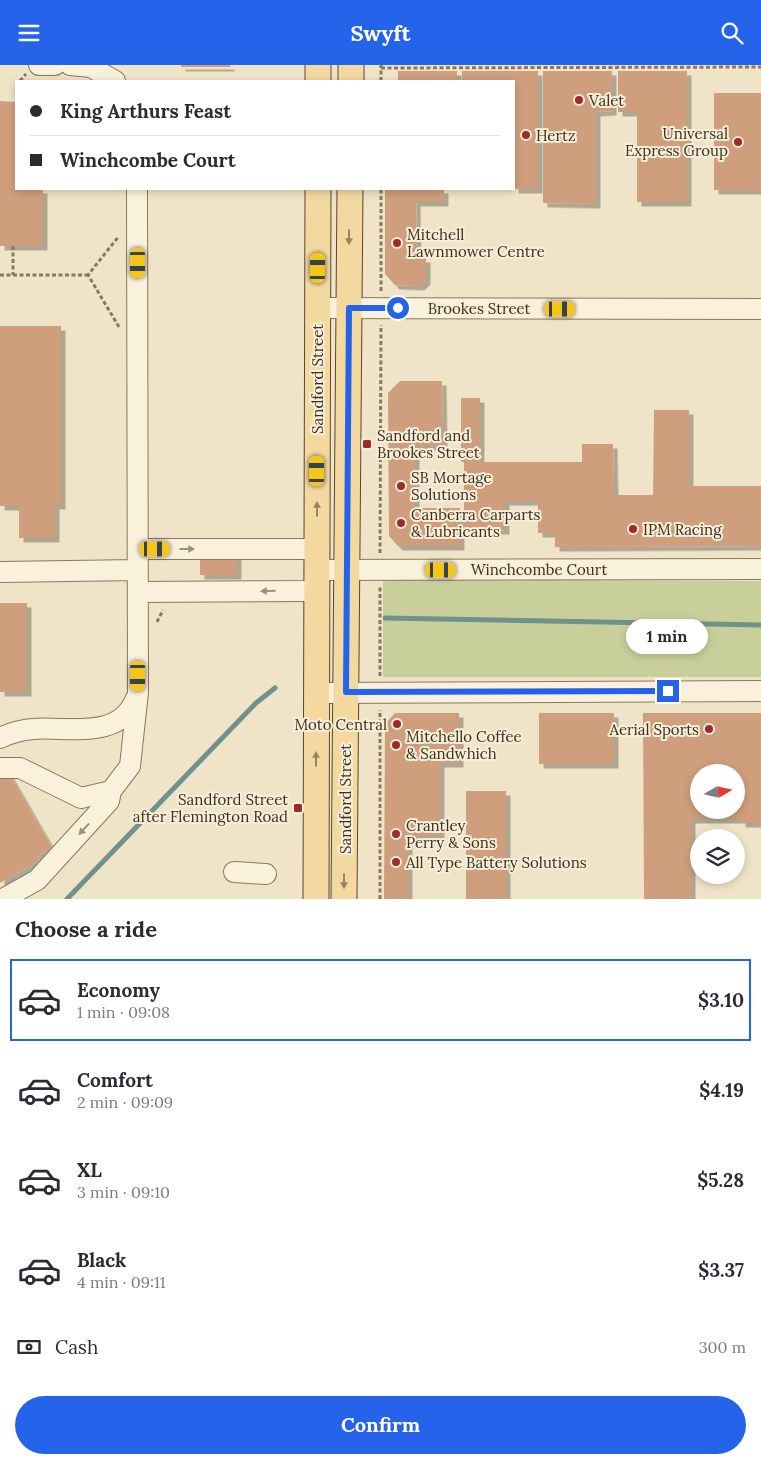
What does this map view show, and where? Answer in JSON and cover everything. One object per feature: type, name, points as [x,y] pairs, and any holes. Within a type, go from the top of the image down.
[{"type":"main road","points":[[318,65],[318,80]]},
{"type":"main road","points":[[350,80],[351,65]]},
{"type":"main road","name":"Sandford Street","points":[[316,899],[318,190]]},
{"type":"main road","name":"Sandford Street","points":[[344,899],[350,190]]},
{"type":"street","points":[[39,65],[55,65]]},
{"type":"street","points":[[70,65],[91,67],[113,80]]},
{"type":"street","points":[[3,899],[37,880],[110,801],[111,791],[130,766],[138,692],[137,190]]},
{"type":"street","name":"Brookes Street","points":[[318,308],[761,309]]},
{"type":"street","points":[[138,549],[317,570]]},
{"type":"street","name":"Winchcombe Court","points":[[317,570],[761,569]]},
{"type":"street","points":[[138,592],[317,570]]},
{"type":"street","points":[[0,572],[138,571]]},
{"type":"street","points":[[316,693],[761,691]]},
{"type":"street","points":[[0,738],[32,729],[93,729],[109,726],[134,704],[138,692]]},
{"type":"street","points":[[0,768],[20,768],[81,799],[111,791]]},
{"type":"street","points":[[234,872],[266,874]]},
{"type":"path","points":[[381,80],[381,66],[761,67]]},
{"type":"path","points":[[380,899],[381,190]]},
{"type":"path","points":[[88,275],[123,231]]},
{"type":"path","points":[[13,246],[13,275]]},
{"type":"path","points":[[0,275],[88,275]]},
{"type":"path","points":[[88,275],[120,329]]},
{"type":"path","points":[[155,625],[164,607]]},
{"type":"green space","points":[[383,579],[761,581],[761,677],[383,677]]},
{"type":"building","points":[[181,65],[230,65],[230,67],[181,67]]},
{"type":"building","points":[[398,71],[457,71],[457,80],[398,80]]},
{"type":"building","name":"Hertz","points":[[462,71],[538,71],[538,189],[515,189],[515,80],[462,80]]},
{"type":"building","points":[[543,71],[612,71],[612,111],[596,112],[596,204],[543,203]]},
{"type":"building","points":[[618,71],[687,71],[687,202],[637,202],[637,112],[618,112]]},
{"type":"building","name":"Universal Express Group","points":[[714,93],[761,93],[761,190],[714,190]]},
{"type":"building","points":[[0,101],[15,102],[15,190],[43,190],[43,246],[0,246]]},
{"type":"building","points":[[385,190],[444,190],[444,202],[416,202],[417,258],[426,258],[426,280],[420,286],[395,285],[385,274]]},
{"type":"building","points":[[0,326],[61,326],[61,505],[55,505],[55,538],[19,538],[19,506],[0,506]]},
{"type":"building","points":[[400,381],[442,381],[443,446],[415,446],[415,508],[460,508],[460,546],[398,546],[389,536],[388,393]]},
{"type":"building","points":[[461,398],[480,398],[480,462],[582,462],[582,444],[613,444],[614,495],[653,495],[654,410],[689,410],[689,486],[761,486],[761,546],[555,547],[555,533],[538,533],[538,501],[505,501],[505,530],[464,531],[464,462],[461,462]]},
{"type":"building","points":[[200,555],[237,555],[237,575],[200,575]]},
{"type":"building","points":[[0,603],[27,603],[27,692],[0,692]]},
{"type":"building","points":[[395,713],[459,713],[459,763],[440,763],[440,836],[408,836],[408,899],[384,899],[385,724]]},
{"type":"building","points":[[539,713],[614,713],[614,764],[539,764]]},
{"type":"building","points":[[643,713],[761,713],[761,823],[741,823],[741,819],[745,819],[745,764],[690,764],[691,899],[644,899]]},
{"type":"building","points":[[9,773],[52,848],[37,856],[40,860],[0,883],[0,778]]},
{"type":"building","points":[[466,791],[506,791],[506,899],[466,899]]},
{"type":"waterway","points":[[385,618],[761,625]]},
{"type":"waterway","points":[[67,899],[256,703],[275,688]]},
{"type":"place","name":"Valet","points":[[579,100]]},
{"type":"place","name":"Hertz","points":[[526,135]]},
{"type":"place","name":"Universal Express Group","points":[[738,142]]},
{"type":"place","name":"Mitchell Lawnmower Centre","points":[[397,243]]},
{"type":"place","name":"Sandford and Brookes Street","points":[[367,444]]},
{"type":"place","name":"SB Mortage Solutions","points":[[401,486]]},
{"type":"place","name":"Canberra Carparts & Lubricants","points":[[401,523]]},
{"type":"place","name":"IPM Racing","points":[[633,529]]},
{"type":"place","name":"Moto Central","points":[[397,724]]},
{"type":"place","name":"Aerial Sports","points":[[709,729]]},
{"type":"place","name":"Mitchello Coffee & Sandwhich","points":[[396,745]]},
{"type":"place","name":"Sandford Street after Flemington Road","points":[[298,808]]},
{"type":"place","name":"Crantley Perry & Sons","points":[[396,834]]},
{"type":"place","name":"All Type Battery Solutions","points":[[396,862]]},
{"type":"route","points":[[398,308],[349,308],[346,692],[668,691]]}]
